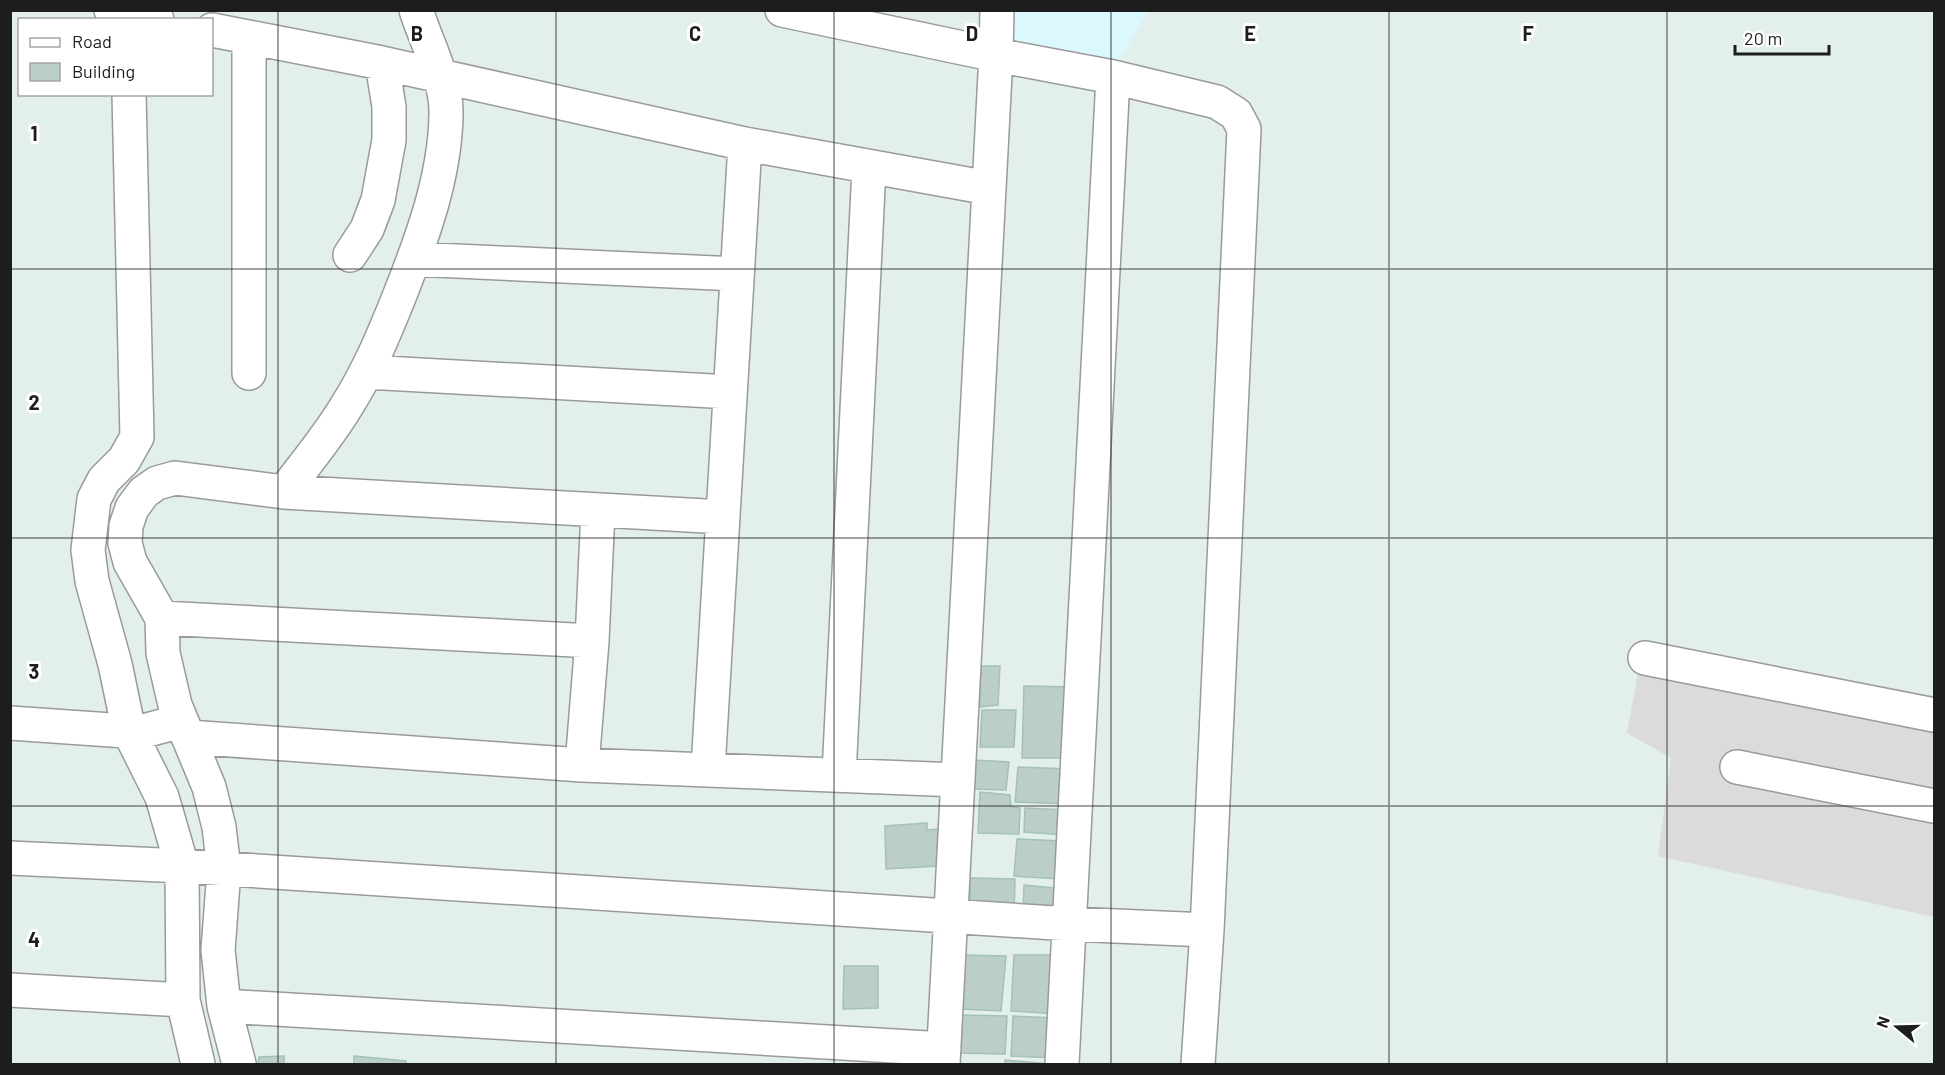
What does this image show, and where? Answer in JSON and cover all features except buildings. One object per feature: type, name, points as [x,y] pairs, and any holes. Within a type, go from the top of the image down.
[{"type":"street","points":[[284,492],[345,409],[366,372],[381,341],[428,218],[441,162],[446,114],[440,77],[416,10]]},
{"type":"street","points":[[782,10],[1113,77],[1217,102],[1236,114],[1244,129],[1207,930],[1198,1065]]},
{"type":"street","points":[[224,1006],[943,1057],[997,10]]},
{"type":"street","points":[[213,30],[382,63],[745,144],[989,188]]},
{"type":"street","points":[[249,37],[249,373]]},
{"type":"street","points":[[350,255],[367,229],[378,200],[389,140],[389,107],[382,63]]},
{"type":"street","points":[[1062,1065],[1113,77]]},
{"type":"street","points":[[129,96],[137,437],[124,460],[104,480],[94,499],[88,550],[92,580],[115,664],[208,787],[219,827],[224,870],[218,950],[224,1006],[239,1065]]},
{"type":"street","points":[[708,770],[745,144]]},
{"type":"street","points":[[838,775],[869,168]]},
{"type":"street","points":[[414,259],[737,274]]},
{"type":"street","points":[[366,372],[730,392]]},
{"type":"street","points":[[198,1065],[183,1000],[182,867],[162,797],[165,729],[175,705],[163,653],[162,618],[130,562],[125,543],[126,526],[132,508],[144,492],[157,483],[175,478],[284,492],[723,517]]},
{"type":"street","points":[[582,765],[592,641],[598,511]]},
{"type":"street","points":[[162,618],[592,641]]},
{"type":"street","points":[[1645,658],[1935,715]]},
{"type":"street","points":[[10,723],[165,729],[582,765],[958,780]]},
{"type":"street","points":[[1737,767],[1935,806]]},
{"type":"street","points":[[10,858],[1070,924],[1207,930]]},
{"type":"street","points":[[10,990],[183,1000]]},
{"type":"shaded area","points":[[1011,11],[1148,11],[1118,63],[1010,42]]},
{"type":"shaded area","points":[[1644,640],[1934,696],[1934,917],[1658,856],[1671,758],[1627,733]]}]
